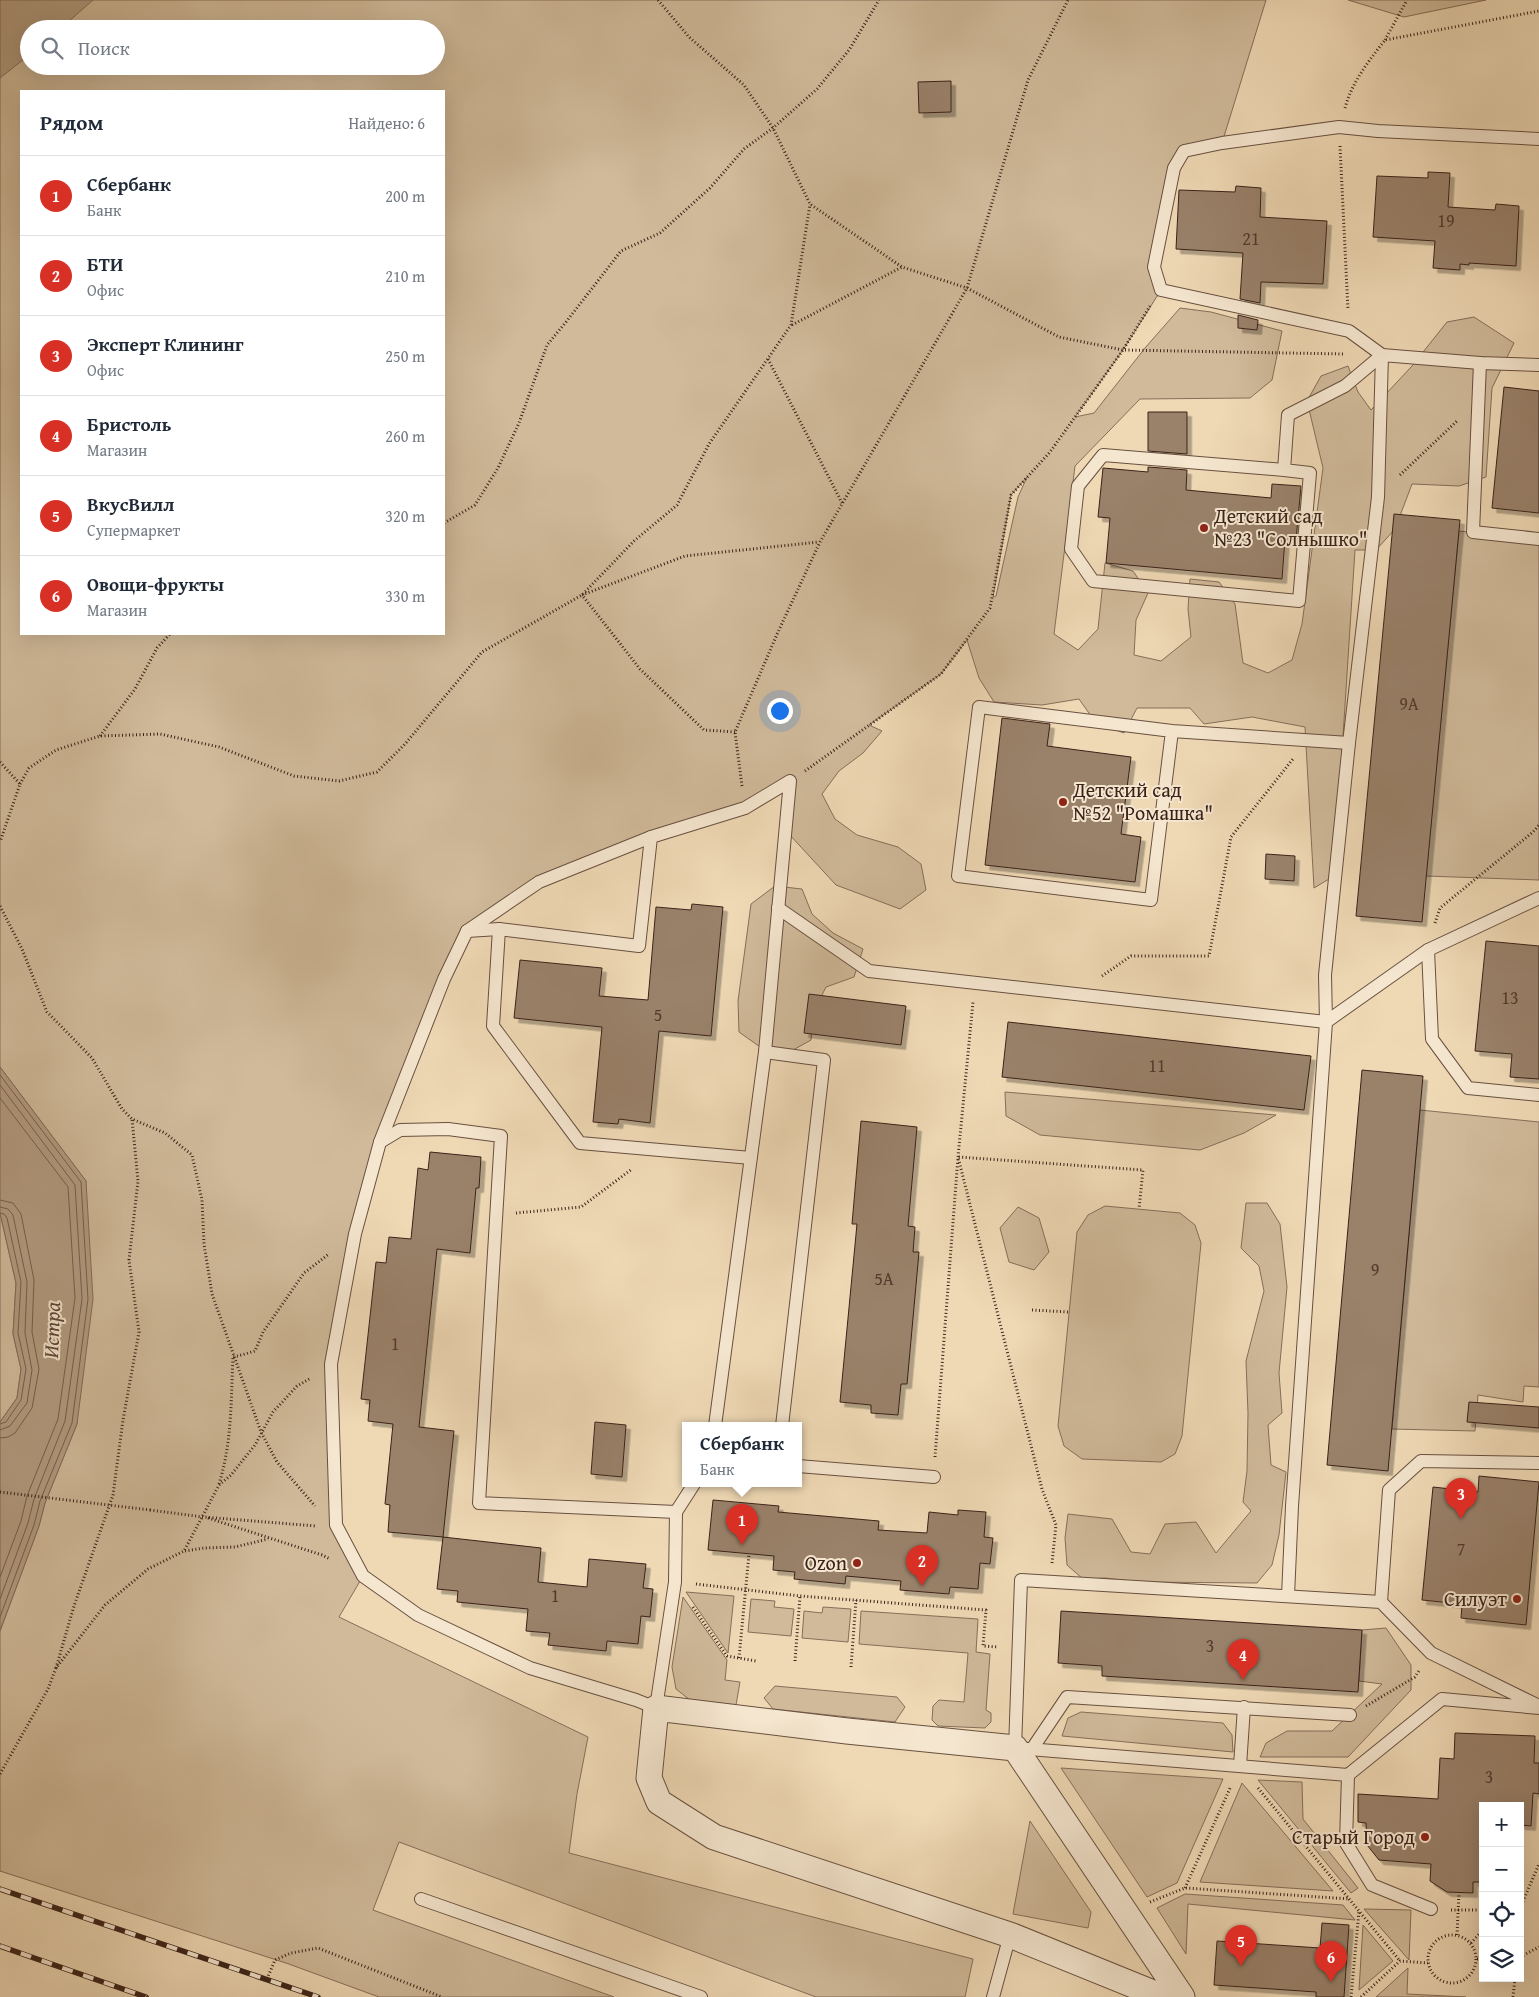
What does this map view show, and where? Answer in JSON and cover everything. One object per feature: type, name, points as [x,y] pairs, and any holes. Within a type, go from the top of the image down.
[{"type":"street","points":[[1164,1997],[1010,1935],[714,1836],[659,1802],[649,1778],[656,1708],[847,1731],[1024,1749],[1182,1997]]},
{"type":"lane","points":[[1539,139],[1378,131],[1339,127],[1222,143],[1184,151],[1174,168],[1154,267],[1160,290],[1349,332],[1382,355],[1480,363],[1539,365]]},
{"type":"lane","points":[[1284,470],[1288,415],[1345,386],[1382,355]]},
{"type":"lane","points":[[1288,1596],[1293,1486],[1326,1022],[1325,975],[1349,743],[1378,497],[1382,355]]},
{"type":"lane","points":[[1480,363],[1473,532],[1539,539]]},
{"type":"lane","points":[[1103,455],[1284,470],[1310,473],[1299,601],[1093,581],[1070,549],[1078,486],[1103,455]]},
{"type":"lane","points":[[1172,731],[1151,900],[958,876],[978,707],[1172,731],[1349,743]]},
{"type":"lane","points":[[692,1487],[676,1512],[675,1582],[656,1708],[636,1700],[530,1668],[418,1615],[363,1576],[336,1525],[331,1364],[355,1234],[380,1142],[444,979],[467,931],[539,882],[651,837],[745,808],[790,781]]},
{"type":"lane","points":[[716,1422],[765,1052],[790,781]]},
{"type":"lane","points":[[467,931],[499,929],[639,946],[651,837]]},
{"type":"lane","points":[[778,908],[869,971],[1326,1022],[1428,950],[1539,898]]},
{"type":"lane","points":[[499,929],[493,1026],[580,1143],[751,1158]]},
{"type":"lane","points":[[1428,950],[1432,1039],[1468,1088],[1539,1095]]},
{"type":"lane","points":[[765,1052],[824,1060],[782,1422]]},
{"type":"lane","points":[[380,1142],[400,1130],[448,1130],[501,1136],[479,1503],[676,1512]]},
{"type":"lane","points":[[1381,1602],[1389,1490],[1421,1461],[1539,1463]]},
{"type":"lane","points":[[802,1466],[934,1477]]},
{"type":"lane","points":[[1024,1749],[1021,1580],[1381,1602],[1431,1653],[1539,1707]]},
{"type":"lane","points":[[1024,1749],[1067,1697],[1350,1715]]},
{"type":"lane","points":[[1024,1749],[1348,1775],[1442,1699],[1539,1707]]},
{"type":"lane","points":[[1240,1766],[1244,1707]]},
{"type":"lane","points":[[1348,1775],[1346,1843],[1372,1885],[1431,1909]]},
{"type":"lane","points":[[421,1899],[701,1997]]},
{"type":"lane","points":[[993,1997],[1010,1935]]},
{"type":"path","points":[[658,0],[688,37],[744,86],[773,128],[810,204],[902,267],[967,288],[1059,337],[1124,350],[1382,355]]},
{"type":"path","points":[[445,521],[475,505],[498,468],[519,423],[547,345],[621,251],[660,233],[710,188],[744,149],[773,128],[817,89],[849,50],[879,0]]},
{"type":"path","points":[[745,808],[735,732],[778,632],[820,542],[967,288],[1028,80],[1068,0]]},
{"type":"path","points":[[1349,332],[1339,127],[1350,91],[1367,63],[1385,40],[1407,0]]},
{"type":"path","points":[[1385,40],[1539,11]]},
{"type":"path","points":[[582,595],[634,541],[677,505],[709,444],[791,326],[810,204]]},
{"type":"path","points":[[791,326],[902,267]]},
{"type":"path","points":[[790,781],[941,674],[990,608],[1011,495],[1050,452],[1124,350],[1160,290]]},
{"type":"path","points":[[768,359],[842,503]]},
{"type":"path","points":[[1378,497],[1478,400]]},
{"type":"path","points":[[0,842],[20,784],[29,768],[56,750],[100,736],[160,734],[219,747],[294,776],[339,781],[377,772],[405,744],[482,652],[582,595],[685,556],[820,542]]},
{"type":"path","points":[[582,595],[640,669],[704,730],[735,732]]},
{"type":"path","points":[[100,736],[135,689],[157,648],[169,635]]},
{"type":"path","points":[[1073,995],[1131,956],[1209,956],[1231,837],[1307,741]]},
{"type":"path","points":[[0,762],[20,784]]},
{"type":"path","points":[[1428,950],[1440,908],[1533,832],[1539,825]]},
{"type":"path","points":[[0,906],[22,949],[47,1012],[92,1058],[122,1109],[132,1119],[165,1133],[192,1154],[202,1200],[204,1244],[212,1294],[261,1432],[277,1462],[319,1511],[336,1525]]},
{"type":"path","points":[[934,1477],[958,1157],[975,983]]},
{"type":"path","points":[[0,1774],[48,1689],[74,1606],[113,1495],[123,1420],[139,1332],[129,1260],[138,1180],[132,1119]]},
{"type":"path","points":[[495,1214],[581,1207],[656,1150]]},
{"type":"path","points":[[958,1157],[1142,1170],[1139,1209]]},
{"type":"path","points":[[958,1157],[1042,1489],[1056,1526],[1050,1581]]},
{"type":"path","points":[[234,1356],[255,1351],[263,1332],[304,1273],[355,1234]]},
{"type":"path","points":[[1032,1310],[1069,1312]]},
{"type":"path","points":[[184,1551],[219,1485],[224,1468],[230,1434],[234,1356]]},
{"type":"path","points":[[219,1485],[231,1475],[255,1445],[273,1412],[297,1386],[331,1364]]},
{"type":"path","points":[[0,1492],[203,1517],[310,1526],[336,1525]]},
{"type":"path","points":[[203,1517],[322,1555],[363,1576]]},
{"type":"path","points":[[56,1668],[106,1605],[148,1569],[184,1551],[235,1547],[270,1539]]},
{"type":"path","points":[[739,1658],[749,1554]]},
{"type":"path","points":[[675,1582],[800,1596],[986,1610],[983,1646]]},
{"type":"path","points":[[675,1582],[727,1656],[756,1661]]},
{"type":"path","points":[[795,1660],[800,1596]]},
{"type":"path","points":[[851,1667],[856,1600]]},
{"type":"path","points":[[1350,1715],[1415,1677],[1431,1653]]},
{"type":"path","points":[[1185,1888],[1240,1766],[1400,1961],[1428,1963]]},
{"type":"path","points":[[1524,1899],[1539,1864]]},
{"type":"path","points":[[1146,1904],[1185,1888],[1350,1899],[1372,1885]]},
{"type":"path","points":[[1457,1935],[1459,1892]]},
{"type":"path","points":[[1431,1909],[1479,1910]]},
{"type":"path","points":[[1351,1997],[1359,1911]]},
{"type":"path","points":[[1471,1943],[1479,1934]]},
{"type":"path","points":[[1457,1935],[1471,1943],[1477,1959],[1476,1967],[1465,1980],[1458,1983],[1441,1981],[1430,1971],[1428,1963],[1430,1948],[1441,1937],[1457,1935]]},
{"type":"path","points":[[1524,1955],[1539,1947]]},
{"type":"path","points":[[267,1979],[275,1960],[318,1948],[442,1997]]},
{"type":"path","points":[[1361,1997],[1400,1961]]},
{"type":"path","points":[[1514,1997],[1515,1982]]},
{"type":"shaded area","points":[[0,0],[1266,0],[1222,143],[1184,151],[1154,267],[1161,290],[1123,350],[1075,417],[1094,413],[1145,348],[1180,308],[1211,312],[1282,331],[1272,380],[1250,398],[1140,399],[1075,466],[1054,634],[1078,650],[1098,629],[1105,563],[1133,571],[1148,593],[1136,620],[1134,655],[1161,661],[1191,637],[1188,609],[1190,579],[1219,582],[1235,604],[1243,663],[1268,673],[1292,660],[1302,624],[1323,468],[1307,401],[1321,376],[1348,366],[1358,392],[1371,410],[1412,366],[1447,322],[1474,317],[1514,343],[1492,388],[1486,477],[1459,486],[1412,484],[1395,529],[1376,550],[1355,550],[1334,876],[1314,888],[1305,727],[1252,717],[1204,724],[1190,708],[1137,708],[1124,733],[1096,723],[1079,699],[1042,705],[994,702],[979,678],[967,640],[941,674],[869,725],[882,731],[863,753],[839,771],[822,794],[835,819],[857,835],[898,847],[921,864],[926,890],[900,909],[836,885],[788,833],[789,783],[745,808],[539,882],[467,931],[380,1142],[331,1364],[336,1525],[363,1576],[339,1617],[588,1737],[577,1794],[569,1853],[973,1959],[965,1997],[816,1997],[399,1842],[373,1910],[614,1997],[379,1997],[286,1963],[0,1871],[0,1631],[39,1526],[45,1503],[77,1424],[86,1181],[0,1067]],"holes":[[[1027,477],[1018,497],[996,596],[993,597],[1011,495]]]},
{"type":"shaded area","points":[[1348,0],[1486,0],[1404,17]]},
{"type":"shaded area","points":[[1459,531],[1539,539],[1539,880],[1426,876]]},
{"type":"shaded area","points":[[775,886],[802,889],[812,914],[833,933],[863,949],[854,977],[826,987],[814,1011],[811,1040],[777,1059],[739,1032],[738,1001],[751,904]]},
{"type":"shaded area","points":[[1005,1092],[1276,1115],[1244,1133],[1200,1150],[1040,1135],[1006,1116]]},
{"type":"shaded area","points":[[1420,1110],[1539,1122],[1539,1387],[1524,1386],[1523,1402],[1478,1395],[1475,1431],[1392,1429]]},
{"type":"shaded area","points":[[1246,1203],[1267,1203],[1280,1224],[1287,1287],[1279,1373],[1282,1413],[1268,1425],[1271,1465],[1286,1472],[1279,1535],[1272,1565],[1257,1583],[1140,1582],[1105,1578],[1083,1579],[1067,1565],[1065,1538],[1068,1514],[1112,1519],[1131,1552],[1150,1554],[1165,1524],[1196,1522],[1216,1553],[1251,1511],[1243,1502],[1247,1471],[1248,1413],[1246,1361],[1264,1291],[1259,1266],[1241,1248]]},
{"type":"shaded area","points":[[1105,1206],[1180,1213],[1195,1225],[1201,1243],[1182,1436],[1175,1454],[1161,1462],[1082,1459],[1064,1446],[1058,1426],[1077,1232],[1088,1215]]},
{"type":"shaded area","points":[[1018,1207],[1039,1218],[1049,1252],[1034,1270],[1009,1262],[1000,1228]]},
{"type":"shaded area","points":[[0,1213],[16,1283],[13,1334],[21,1369],[17,1398],[0,1422]]},
{"type":"shaded area","points":[[686,1592],[734,1596],[728,1653]]},
{"type":"shaded area","points":[[683,1597],[727,1660],[725,1680],[740,1682],[736,1705],[690,1700],[676,1689],[672,1667]]},
{"type":"shaded area","points":[[751,1599],[775,1601],[774,1607],[794,1609],[791,1636],[748,1632]]},
{"type":"shaded area","points":[[823,1607],[851,1609],[848,1642],[802,1638],[804,1611],[822,1613]]},
{"type":"shaded area","points":[[861,1611],[978,1619],[976,1652],[990,1654],[986,1710],[991,1713],[991,1722],[985,1728],[938,1726],[932,1720],[933,1706],[939,1700],[964,1702],[968,1653],[859,1644]]},
{"type":"shaded area","points":[[1386,1628],[1411,1665],[1411,1690],[1348,1757],[1260,1757],[1266,1743],[1287,1731],[1332,1731],[1382,1684],[1359,1681],[1362,1630]]},
{"type":"shaded area","points":[[775,1686],[897,1697],[905,1707],[895,1722],[773,1709],[764,1698]]},
{"type":"shaded area","points":[[1081,1712],[1223,1723],[1232,1735],[1233,1752],[1062,1736],[1068,1718]]},
{"type":"shaded area","points":[[1061,1768],[1223,1779],[1177,1883],[1147,1897]]},
{"type":"shaded area","points":[[1258,1780],[1302,1782],[1303,1819],[1358,1888],[1351,1893]]},
{"type":"shaded area","points":[[1242,1783],[1333,1891],[1200,1882]]},
{"type":"shaded area","points":[[1030,1821],[1091,1912],[1088,1928],[1013,1914]]},
{"type":"shaded area","points":[[1185,1894],[1343,1905],[1355,1920],[1188,1904],[1186,1954],[1157,1908]]},
{"type":"shaded area","points":[[1364,1909],[1411,1910],[1409,1960]]},
{"type":"shaded area","points":[[1363,1925],[1393,1961],[1359,1990]]},
{"type":"shaded area","points":[[1408,1968],[1407,1994],[1466,1997],[1376,1997]]},
{"type":"water","points":[[0,0],[93,0],[70,20],[20,20],[20,62],[0,78]]},
{"type":"water","name":"Истра","points":[[0,1067],[86,1181],[93,1299],[77,1424],[45,1503],[39,1526],[0,1631],[0,1422],[17,1398],[21,1369],[13,1334],[16,1283],[0,1213]]},
{"type":"building","points":[[951,81],[951,112],[919,113],[918,82]]},
{"type":"building","points":[[1428,172],[1450,173],[1448,207],[1495,210],[1496,204],[1519,206],[1516,266],[1469,263],[1469,265],[1460,264],[1460,270],[1433,268],[1435,241],[1373,237],[1377,176],[1428,178]]},
{"type":"building","points":[[1236,186],[1261,188],[1260,217],[1327,221],[1323,284],[1261,282],[1260,303],[1240,299],[1243,253],[1176,249],[1179,190],[1235,192]]},
{"type":"building","points":[[1238,315],[1258,320],[1257,330],[1238,328]]},
{"type":"building","points":[[1504,387],[1539,391],[1539,513],[1492,508]]},
{"type":"building","points":[[1148,412],[1187,412],[1187,454],[1148,451]]},
{"type":"building","name":"Детский сад №23 \"Солнышко\"","points":[[1148,467],[1187,470],[1186,490],[1271,498],[1272,484],[1301,486],[1296,540],[1285,539],[1282,579],[1106,563],[1110,518],[1098,517],[1103,468],[1148,472]]},
{"type":"building","points":[[1394,514],[1460,520],[1422,922],[1356,916]]},
{"type":"building","name":"Детский сад №52 \"Ромашка\"","points":[[1002,718],[1050,724],[1047,746],[1131,757],[1121,834],[1141,837],[1135,882],[985,865]]},
{"type":"building","points":[[1266,854],[1295,856],[1294,881],[1265,879]]},
{"type":"building","points":[[692,904],[723,907],[711,1036],[659,1031],[650,1123],[619,1119],[618,1124],[593,1122],[602,1027],[514,1018],[520,960],[602,968],[599,996],[648,1000],[656,907],[691,910]]},
{"type":"building","points":[[1486,941],[1539,946],[1539,1079],[1510,1077],[1512,1054],[1475,1051]]},
{"type":"building","points":[[809,994],[906,1006],[901,1045],[804,1033]]},
{"type":"building","points":[[1008,1022],[1311,1056],[1304,1110],[1002,1077]]},
{"type":"building","points":[[1362,1070],[1423,1076],[1388,1471],[1327,1465]]},
{"type":"building","points":[[861,1121],[917,1127],[908,1226],[915,1227],[913,1252],[919,1252],[907,1384],[901,1384],[898,1415],[871,1413],[871,1405],[840,1402],[857,1224],[852,1224]]},
{"type":"building","points":[[430,1152],[481,1157],[479,1188],[476,1188],[470,1253],[437,1249],[419,1427],[454,1431],[443,1537],[388,1532],[390,1505],[385,1504],[393,1424],[368,1421],[370,1400],[361,1399],[376,1262],[386,1263],[389,1237],[411,1239],[418,1168],[428,1170]]},
{"type":"building","points":[[1469,1402],[1539,1407],[1539,1428],[1467,1422]]},
{"type":"building","points":[[595,1422],[626,1425],[622,1477],[591,1474]]},
{"type":"building","points":[[1479,1476],[1539,1482],[1526,1625],[1461,1618],[1462,1604],[1422,1600],[1433,1487],[1478,1492]]},
{"type":"building","points":[[713,1500],[779,1506],[778,1512],[879,1521],[878,1530],[927,1533],[929,1512],[958,1515],[958,1510],[986,1512],[984,1537],[993,1538],[990,1564],[980,1563],[978,1589],[950,1587],[949,1594],[900,1590],[901,1581],[846,1576],[845,1584],[794,1579],[795,1572],[773,1570],[774,1556],[708,1550]]},
{"type":"building","points":[[443,1537],[541,1548],[538,1582],[587,1587],[589,1559],[646,1564],[643,1588],[653,1589],[650,1617],[641,1616],[638,1644],[607,1641],[606,1651],[548,1645],[550,1633],[526,1631],[528,1609],[457,1602],[458,1591],[437,1589]]},
{"type":"building","points":[[1061,1611],[1362,1630],[1358,1692],[1102,1676],[1102,1666],[1058,1663]]},
{"type":"building","points":[[1455,1733],[1535,1736],[1534,1763],[1539,1763],[1539,1794],[1533,1793],[1531,1826],[1524,1825],[1524,1802],[1479,1802],[1479,1882],[1473,1882],[1473,1893],[1447,1892],[1430,1881],[1431,1864],[1379,1860],[1367,1845],[1366,1823],[1358,1822],[1358,1794],[1438,1799],[1440,1758],[1454,1759]]},
{"type":"building","points":[[1322,1923],[1349,1925],[1344,1997],[1316,1997],[1316,1992],[1214,1985],[1217,1941],[1320,1948]]},
{"type":"railway","points":[[0,1889],[318,1997]]},
{"type":"railway","points":[[0,1946],[146,1997]]},
{"type":"place","name":"Детский сад №23 \"Солнышко\"","points":[[1204,528]]},
{"type":"place","name":"Детский сад №52 \"Ромашка\"","points":[[1063,802]]},
{"type":"place","name":"Эксперт Клининг","points":[[1461,1519]]},
{"type":"place","name":"Сбербанк","points":[[742,1545]]},
{"type":"place","name":"Ozon","points":[[857,1563]]},
{"type":"place","name":"БТИ","points":[[922,1586]]},
{"type":"place","name":"Силуэт","points":[[1517,1599]]},
{"type":"place","name":"Бристоль","points":[[1243,1680]]},
{"type":"place","name":"Старый Город","points":[[1425,1837]]},
{"type":"place","name":"ВкусВилл","points":[[1241,1966]]},
{"type":"place","name":"Овощи-фрукты","points":[[1331,1982]]}]
